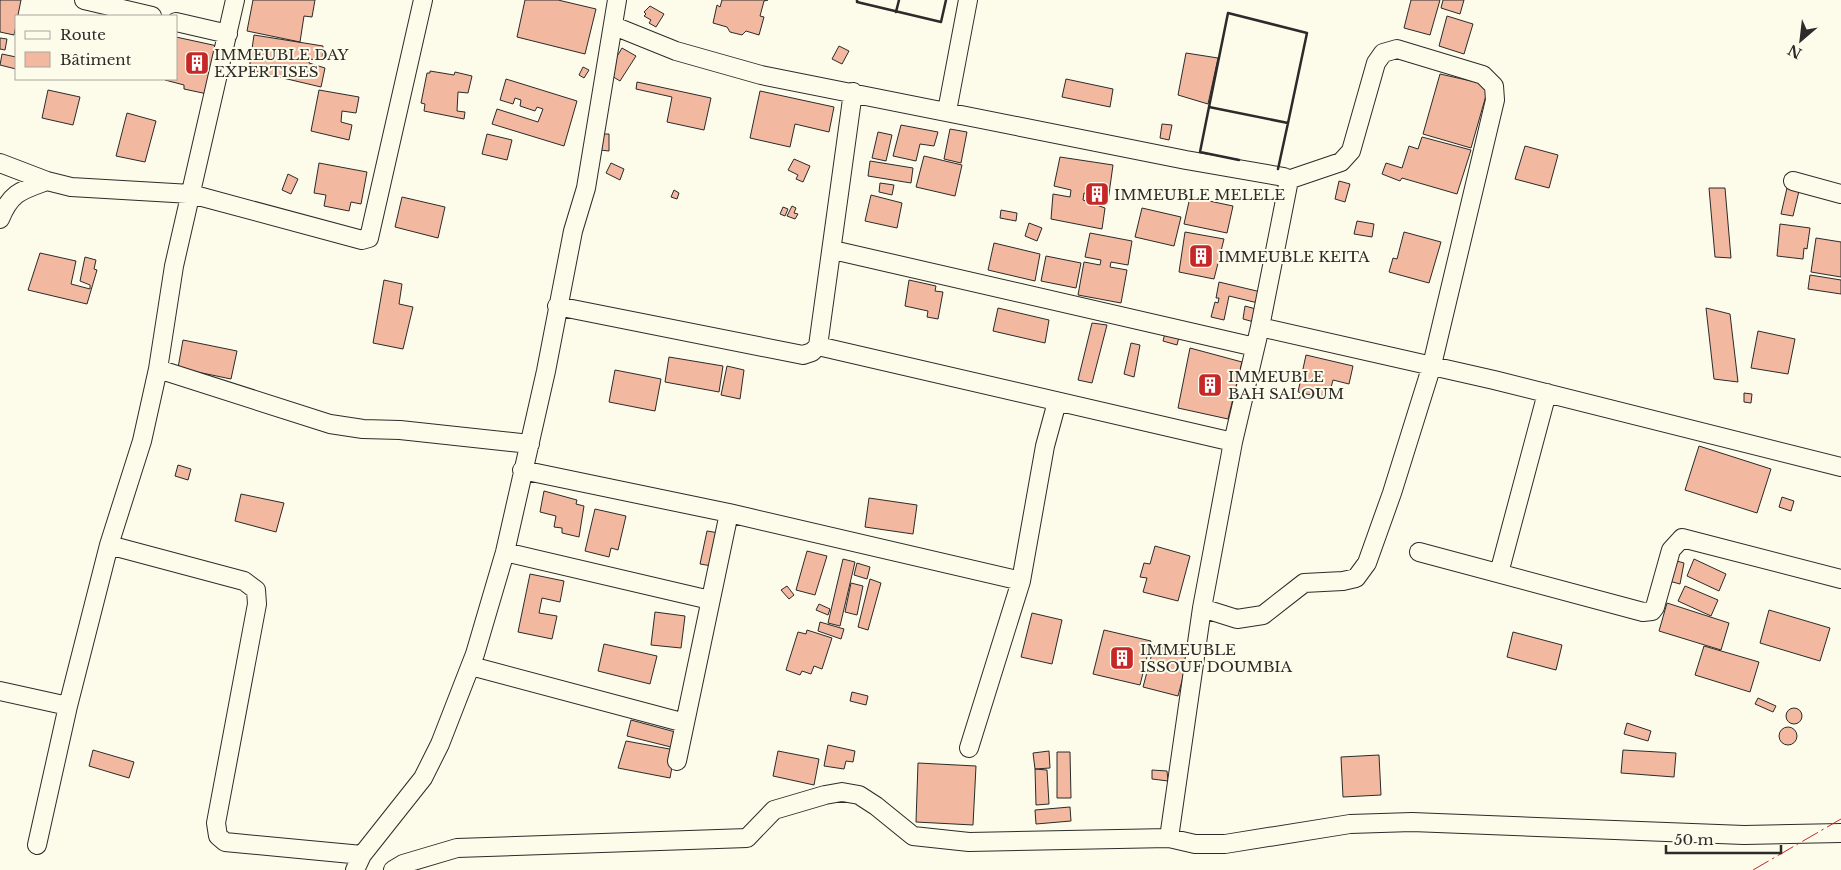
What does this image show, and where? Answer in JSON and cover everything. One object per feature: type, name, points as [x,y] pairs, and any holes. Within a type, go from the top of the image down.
[{"type":"street","points":[[84,0],[148,15]]},
{"type":"street","points":[[38,845],[68,706],[109,545],[142,441],[158,369],[174,266],[236,0]]},
{"type":"street","points":[[0,163],[47,181],[71,187],[190,194],[362,240],[369,238],[423,0]]},
{"type":"street","points":[[109,545],[244,581],[256,590],[257,604],[216,824],[218,836],[225,842],[359,863],[423,778],[440,744],[471,666],[505,552],[522,470],[530,444],[573,231],[586,188],[617,0]]},
{"type":"street","points":[[947,111],[968,0]]},
{"type":"street","points":[[178,22],[228,34]]},
{"type":"street","points":[[614,26],[676,51],[761,75],[1186,160],[1284,177],[1288,180]]},
{"type":"street","points":[[1202,608],[1237,619],[1263,615],[1304,583],[1343,582],[1356,578],[1366,562],[1386,510],[1432,365],[1495,100],[1494,86],[1483,75],[1397,49],[1383,53],[1376,63],[1351,151],[1340,162],[1288,180]]},
{"type":"street","points":[[557,306],[804,355],[812,352],[818,346],[853,92]]},
{"type":"street","points":[[1168,838],[1202,608],[1234,442],[1256,347],[1288,180]]},
{"type":"street","points":[[0,219],[7,202],[21,190],[47,181]]},
{"type":"street","points":[[1793,181],[1841,194]]},
{"type":"street","points":[[832,250],[1256,347]]},
{"type":"street","points":[[1260,327],[1432,365],[1841,467]]},
{"type":"street","points":[[818,346],[1234,442]]},
{"type":"street","points":[[158,369],[330,424],[363,429],[400,430],[530,444]]},
{"type":"street","points":[[1499,574],[1547,393]]},
{"type":"street","points":[[968,748],[1021,581],[1045,446],[1057,402]]},
{"type":"street","points":[[522,470],[729,513],[1021,581]]},
{"type":"street","points":[[677,761],[729,513]]},
{"type":"street","points":[[1419,552],[1643,612],[1652,611],[1655,607],[1671,550],[1682,538],[1841,579]]},
{"type":"street","points":[[505,552],[710,600]]},
{"type":"street","points":[[471,666],[685,723]]},
{"type":"street","points":[[0,691],[68,706]]},
{"type":"street","points":[[393,870],[404,864],[457,848],[747,838],[774,810],[816,797],[842,792],[859,795],[914,836],[969,842],[1168,838],[1195,844],[1225,844],[1350,824],[1412,822],[1744,835],[1841,833]]},
{"type":"building","points":[[0,0],[21,0],[18,15],[15,15],[14,35],[0,32]]},
{"type":"building","points":[[253,0],[315,0],[312,17],[304,16],[300,42],[247,31]]},
{"type":"building","points":[[525,0],[558,0],[596,9],[585,54],[517,37]]},
{"type":"building","points":[[722,0],[768,0],[764,1],[760,16],[764,17],[759,35],[746,31],[742,35],[730,32],[727,27],[713,23],[717,5],[720,7]]},
{"type":"building","points":[[1411,0],[1440,0],[1430,35],[1404,28]]},
{"type":"building","points":[[1443,0],[1464,0],[1460,14],[1441,8]]},
{"type":"building","points":[[650,6],[664,14],[656,27],[649,23],[651,20],[644,16],[646,14],[644,12]]},
{"type":"building","points":[[1447,16],[1473,24],[1464,54],[1439,46]]},
{"type":"building","points":[[254,35],[323,46],[322,61],[310,59],[309,63],[325,68],[321,87],[249,70]]},
{"type":"building","name":"IMMEUBLE DAY EXPERTISES","points":[[178,37],[222,47],[212,95],[184,89],[184,85],[165,80],[178,80]]},
{"type":"building","points":[[0,38],[7,39],[5,50],[0,49]]},
{"type":"building","points":[[839,46],[849,51],[842,64],[832,59]]},
{"type":"building","points":[[622,48],[636,56],[620,81],[607,73]]},
{"type":"building","points":[[1186,53],[1218,58],[1208,104],[1178,95]]},
{"type":"building","points":[[2,54],[15,57],[15,69],[0,65]]},
{"type":"building","points":[[583,67],[589,70],[584,78],[579,75]]},
{"type":"building","points":[[430,71],[454,75],[455,72],[472,76],[468,93],[458,92],[457,111],[465,112],[464,119],[424,111],[425,104],[421,103],[427,73],[430,73]]},
{"type":"building","points":[[1440,74],[1489,85],[1471,148],[1423,134]]},
{"type":"building","points":[[506,79],[577,101],[564,146],[492,124],[497,109],[538,122],[543,109],[537,107],[535,111],[520,106],[521,100],[515,98],[513,104],[500,100]]},
{"type":"building","points":[[1066,79],[1113,89],[1110,107],[1062,97]]},
{"type":"building","points":[[637,82],[711,98],[704,130],[667,122],[672,97],[636,89]]},
{"type":"building","points":[[48,90],[80,97],[73,125],[42,118]]},
{"type":"building","points":[[319,90],[359,97],[356,113],[342,111],[341,122],[352,125],[349,140],[311,131]]},
{"type":"building","points":[[760,91],[834,107],[829,132],[795,124],[790,147],[750,138]]},
{"type":"building","points":[[127,113],[156,121],[145,162],[116,156]]},
{"type":"building","points":[[1162,124],[1172,125],[1169,140],[1160,138]]},
{"type":"building","points":[[901,125],[938,132],[934,146],[920,144],[916,161],[893,156]]},
{"type":"building","points":[[950,129],[967,132],[961,163],[944,159]]},
{"type":"building","points":[[878,132],[892,135],[886,161],[872,158]]},
{"type":"building","points":[[487,134],[512,140],[507,160],[482,154]]},
{"type":"building","points":[[600,134],[609,134],[609,151],[600,150]]},
{"type":"building","points":[[1422,137],[1471,150],[1457,194],[1402,178],[1400,181],[1382,174],[1386,163],[1402,168],[1409,146],[1418,149]]},
{"type":"building","points":[[1525,146],[1558,155],[1549,188],[1515,179]]},
{"type":"building","points":[[924,156],[962,165],[955,196],[916,187]]},
{"type":"building","name":"IMMEUBLE MELELE","points":[[1060,157],[1113,165],[1108,201],[1084,193],[1083,200],[1105,208],[1102,229],[1051,219],[1053,194],[1070,197],[1071,190],[1054,186]]},
{"type":"building","points":[[794,159],[810,166],[803,182],[796,179],[798,175],[788,170]]},
{"type":"building","points":[[870,161],[913,168],[911,183],[868,176]]},
{"type":"building","points":[[319,163],[367,172],[361,204],[351,202],[349,211],[324,206],[326,195],[314,193]]},
{"type":"building","points":[[611,163],[624,169],[620,180],[606,173]]},
{"type":"building","points":[[288,174],[298,179],[291,194],[282,190]]},
{"type":"building","points":[[1339,181],[1350,184],[1345,202],[1335,199]]},
{"type":"building","points":[[880,183],[894,185],[892,195],[879,192]]},
{"type":"building","points":[[1709,188],[1725,188],[1731,258],[1715,257]]},
{"type":"building","points":[[1787,188],[1799,191],[1793,216],[1781,214]]},
{"type":"building","points":[[674,190],[679,193],[677,199],[671,197]]},
{"type":"building","points":[[871,195],[902,203],[897,228],[865,221]]},
{"type":"building","points":[[402,197],[445,207],[438,238],[395,227]]},
{"type":"building","points":[[1190,197],[1233,206],[1227,233],[1184,224]]},
{"type":"building","points":[[792,206],[796,208],[794,213],[798,214],[795,219],[787,216]]},
{"type":"building","points":[[783,207],[788,209],[785,216],[780,214]]},
{"type":"building","points":[[1142,208],[1181,217],[1174,246],[1135,237]]},
{"type":"building","points":[[1001,210],[1017,213],[1016,221],[1000,218]]},
{"type":"building","points":[[1357,221],[1374,224],[1372,237],[1354,234]]},
{"type":"building","points":[[1029,223],[1042,228],[1037,241],[1025,236]]},
{"type":"building","points":[[1780,224],[1810,228],[1807,249],[1804,248],[1803,259],[1777,256]]},
{"type":"building","name":"IMMEUBLE KEITA","points":[[1185,232],[1224,239],[1214,279],[1179,272]]},
{"type":"building","points":[[1404,232],[1441,242],[1429,283],[1389,272],[1393,258],[1397,259]]},
{"type":"building","points":[[1090,233],[1132,241],[1128,265],[1111,262],[1110,267],[1127,270],[1121,303],[1078,295],[1084,262],[1100,265],[1101,260],[1085,257]]},
{"type":"building","points":[[1816,238],[1841,242],[1841,277],[1811,272]]},
{"type":"building","points":[[994,243],[1040,254],[1035,281],[988,270]]},
{"type":"building","points":[[40,253],[76,261],[71,284],[90,289],[90,285],[80,281],[85,257],[96,260],[94,269],[97,270],[87,304],[28,290]]},
{"type":"building","points":[[1046,256],[1081,263],[1076,288],[1041,281]]},
{"type":"building","points":[[1810,275],[1841,280],[1841,294],[1808,289]]},
{"type":"building","points":[[384,280],[402,284],[399,304],[413,307],[403,349],[373,343]]},
{"type":"building","points":[[909,280],[936,286],[935,291],[943,292],[938,319],[927,317],[928,311],[905,306]]},
{"type":"building","points":[[1219,282],[1261,292],[1258,303],[1229,296],[1224,320],[1211,317],[1215,302],[1218,303],[1219,298],[1216,298]]},
{"type":"building","points":[[1245,306],[1256,309],[1254,322],[1243,319]]},
{"type":"building","points":[[998,308],[1049,320],[1045,343],[993,331]]},
{"type":"building","points":[[1706,308],[1730,314],[1738,382],[1714,379]]},
{"type":"building","points":[[1092,323],[1107,325],[1092,383],[1078,380]]},
{"type":"building","points":[[1758,331],[1795,339],[1788,374],[1751,368]]},
{"type":"building","points":[[1165,333],[1179,337],[1177,345],[1163,341]]},
{"type":"building","points":[[183,340],[237,351],[231,379],[178,368]]},
{"type":"building","points":[[1131,343],[1140,345],[1134,377],[1124,374]]},
{"type":"building","name":"IMMEUBLE BAH SALOUM","points":[[1190,348],[1242,362],[1228,419],[1178,408]]},
{"type":"building","points":[[1306,355],[1353,366],[1349,384],[1333,380],[1328,399],[1298,392]]},
{"type":"building","points":[[669,357],[723,366],[719,392],[665,382]]},
{"type":"building","points":[[727,366],[744,370],[740,399],[721,395]]},
{"type":"building","points":[[615,370],[661,379],[655,411],[609,402]]},
{"type":"building","points":[[1744,393],[1752,394],[1751,403],[1744,402]]},
{"type":"building","points":[[1699,446],[1771,469],[1757,513],[1685,490]]},
{"type":"building","points":[[178,465],[191,469],[188,480],[175,476]]},
{"type":"building","points":[[544,491],[577,500],[576,504],[584,506],[579,537],[562,533],[562,528],[554,527],[556,516],[540,512]]},
{"type":"building","points":[[241,494],[284,503],[276,532],[235,521]]},
{"type":"building","points":[[1782,497],[1794,501],[1791,511],[1779,507]]},
{"type":"building","points":[[869,498],[917,505],[913,534],[865,527]]},
{"type":"building","points":[[595,509],[626,516],[618,550],[611,548],[609,557],[585,551]]},
{"type":"building","points":[[707,531],[719,533],[712,566],[700,564]]},
{"type":"building","points":[[1155,546],[1190,556],[1178,601],[1143,592],[1147,578],[1140,577],[1144,563],[1150,564]]},
{"type":"building","points":[[807,551],[827,556],[815,595],[796,590]]},
{"type":"building","points":[[843,559],[855,562],[840,626],[828,623]]},
{"type":"building","points":[[1694,559],[1726,574],[1719,591],[1687,576]]},
{"type":"building","points":[[1673,560],[1684,563],[1680,584],[1669,581]]},
{"type":"building","points":[[857,563],[870,567],[867,579],[854,575]]},
{"type":"building","points":[[530,574],[564,581],[560,602],[542,598],[539,613],[557,616],[552,639],[518,632]]},
{"type":"building","points":[[870,579],[881,583],[868,630],[858,627]]},
{"type":"building","points":[[851,583],[863,586],[857,615],[845,612]]},
{"type":"building","points":[[787,586],[794,595],[789,599],[781,590]]},
{"type":"building","points":[[1685,586],[1718,600],[1711,616],[1678,601]]},
{"type":"building","points":[[1667,603],[1729,623],[1721,650],[1659,631]]},
{"type":"building","points":[[819,604],[830,609],[828,615],[816,610]]},
{"type":"building","points":[[1769,610],[1830,628],[1820,661],[1760,643]]},
{"type":"building","points":[[655,612],[685,616],[681,648],[651,645]]},
{"type":"building","points":[[1032,613],[1062,620],[1052,664],[1021,657]]},
{"type":"building","points":[[820,622],[844,629],[841,639],[818,631]]},
{"type":"building","points":[[807,630],[832,638],[822,669],[814,666],[811,674],[802,671],[800,675],[786,670],[798,632],[806,634]]},
{"type":"building","name":"IMMEUBLE ISSOUF DOUMBIA","points":[[1104,630],[1151,641],[1140,685],[1093,674]]},
{"type":"building","points":[[1513,632],[1562,645],[1556,670],[1507,657]]},
{"type":"building","points":[[604,644],[657,656],[650,684],[598,671]]},
{"type":"building","points":[[1154,646],[1189,654],[1178,696],[1143,687]]},
{"type":"building","points":[[1704,646],[1759,662],[1750,692],[1695,675]]},
{"type":"building","points":[[852,692],[868,696],[866,705],[850,701]]},
{"type":"building","points":[[1758,698],[1776,706],[1773,712],[1755,704]]},
{"type":"building","points":[[1794,708],[1800,710],[1802,716],[1800,722],[1794,724],[1788,722],[1786,716],[1788,710]]},
{"type":"building","points":[[631,720],[679,733],[675,748],[627,736]]},
{"type":"building","points":[[1627,723],[1651,731],[1648,741],[1624,734]]},
{"type":"building","points":[[1788,727],[1794,730],[1797,736],[1794,742],[1788,745],[1782,742],[1779,736],[1782,730]]},
{"type":"building","points":[[626,741],[675,750],[670,778],[618,768]]},
{"type":"building","points":[[828,745],[855,751],[853,762],[846,761],[844,769],[824,766]]},
{"type":"building","points":[[93,750],[134,762],[129,778],[89,766]]},
{"type":"building","points":[[1623,750],[1676,753],[1674,777],[1621,773]]},
{"type":"building","points":[[778,751],[819,759],[814,785],[773,776]]},
{"type":"building","points":[[1049,751],[1050,768],[1035,769],[1033,753]]},
{"type":"building","points":[[1057,752],[1070,752],[1071,798],[1057,798]]},
{"type":"building","points":[[1379,755],[1381,795],[1343,797],[1341,757]]},
{"type":"building","points":[[918,763],[976,766],[973,825],[916,822]]},
{"type":"building","points":[[1035,769],[1047,770],[1049,804],[1036,805]]},
{"type":"building","points":[[1152,770],[1167,771],[1168,781],[1152,779]]},
{"type":"building","points":[[1070,807],[1071,821],[1036,824],[1035,810]]},
{"type":"wall","points":[[857,0],[857,2],[941,22],[946,0]]},
{"type":"wall","points":[[896,12],[899,0]]},
{"type":"wall","points":[[1228,13],[1307,33],[1288,123],[1209,107],[1228,13]]},
{"type":"wall","points":[[1209,107],[1200,152],[1239,160]]},
{"type":"wall","points":[[1278,169],[1288,123]]},
{"type":"power","points":[[1753,870],[1841,819]]},
{"type":"place","name":"IMMEUBLE DAY EXPERTISES","points":[[197,63]]},
{"type":"place","name":"IMMEUBLE MELELE","points":[[1097,194]]},
{"type":"place","name":"IMMEUBLE KEITA","points":[[1201,256]]},
{"type":"place","name":"IMMEUBLE BAH SALOUM","points":[[1210,385]]},
{"type":"place","name":"IMMEUBLE ISSOUF DOUMBIA","points":[[1122,658]]}]
